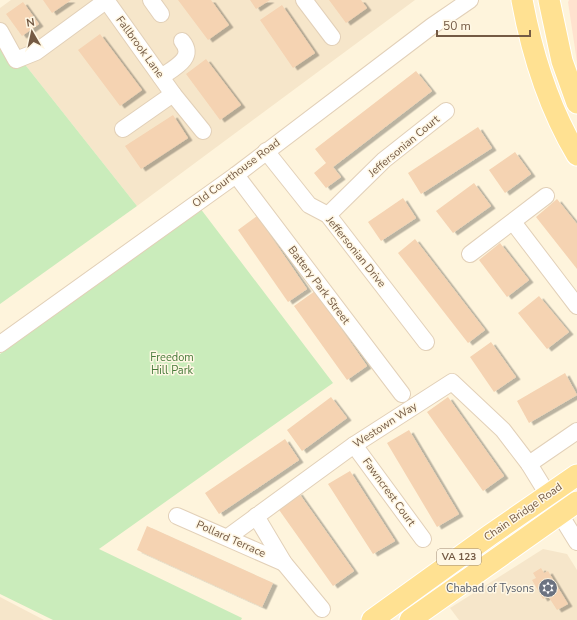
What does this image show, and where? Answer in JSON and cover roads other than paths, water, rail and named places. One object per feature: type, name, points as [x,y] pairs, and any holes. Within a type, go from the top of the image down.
[{"type":"main road","points":[[522,0],[528,31],[544,84],[577,155]]},
{"type":"main road","points":[[549,0],[562,61],[577,103]]},
{"type":"main road","name":"Chain Bridge Road","points":[[372,620],[577,475]]},
{"type":"main road","name":"Chain Bridge Road","points":[[410,620],[577,502]]},
{"type":"street","points":[[0,31],[16,60],[36,52],[71,28],[106,0]]},
{"type":"street","name":"Fallbrook Lane","points":[[106,0],[173,94],[203,132]]},
{"type":"street","points":[[151,0],[161,14]]},
{"type":"street","points":[[304,0],[332,37]]},
{"type":"street","name":"Old Courthouse Road","points":[[0,344],[236,175],[432,26],[470,0]]},
{"type":"street","points":[[161,77],[185,60],[187,53],[186,46],[182,41]]},
{"type":"street","points":[[123,129],[173,94]]},
{"type":"street","name":"Jeffersonian Court","points":[[328,216],[384,160],[446,111]]},
{"type":"street","name":"Jeffersonian Drive","points":[[266,151],[309,204],[328,216],[426,342]]},
{"type":"street","name":"Battery Park Street","points":[[236,175],[402,394]]},
{"type":"street","points":[[470,254],[546,196]]},
{"type":"street","points":[[513,222],[577,306]]},
{"type":"street","name":"Westown Way","points":[[228,537],[354,445],[452,382],[503,430],[529,464],[559,515],[576,537]]},
{"type":"street","points":[[529,464],[577,431]]},
{"type":"street","name":"Fawncrest Court","points":[[354,445],[423,539]]},
{"type":"street","name":"Pollard Terrace","points":[[177,516],[228,537],[284,563]]},
{"type":"street","points":[[256,516],[284,563],[322,609]]},
{"type":"place","name":"Chabad of Tysons","points":[[548,588]]},
{"type":"park label","name":"Freedom Hill Park","points":[[172,363]]}]
